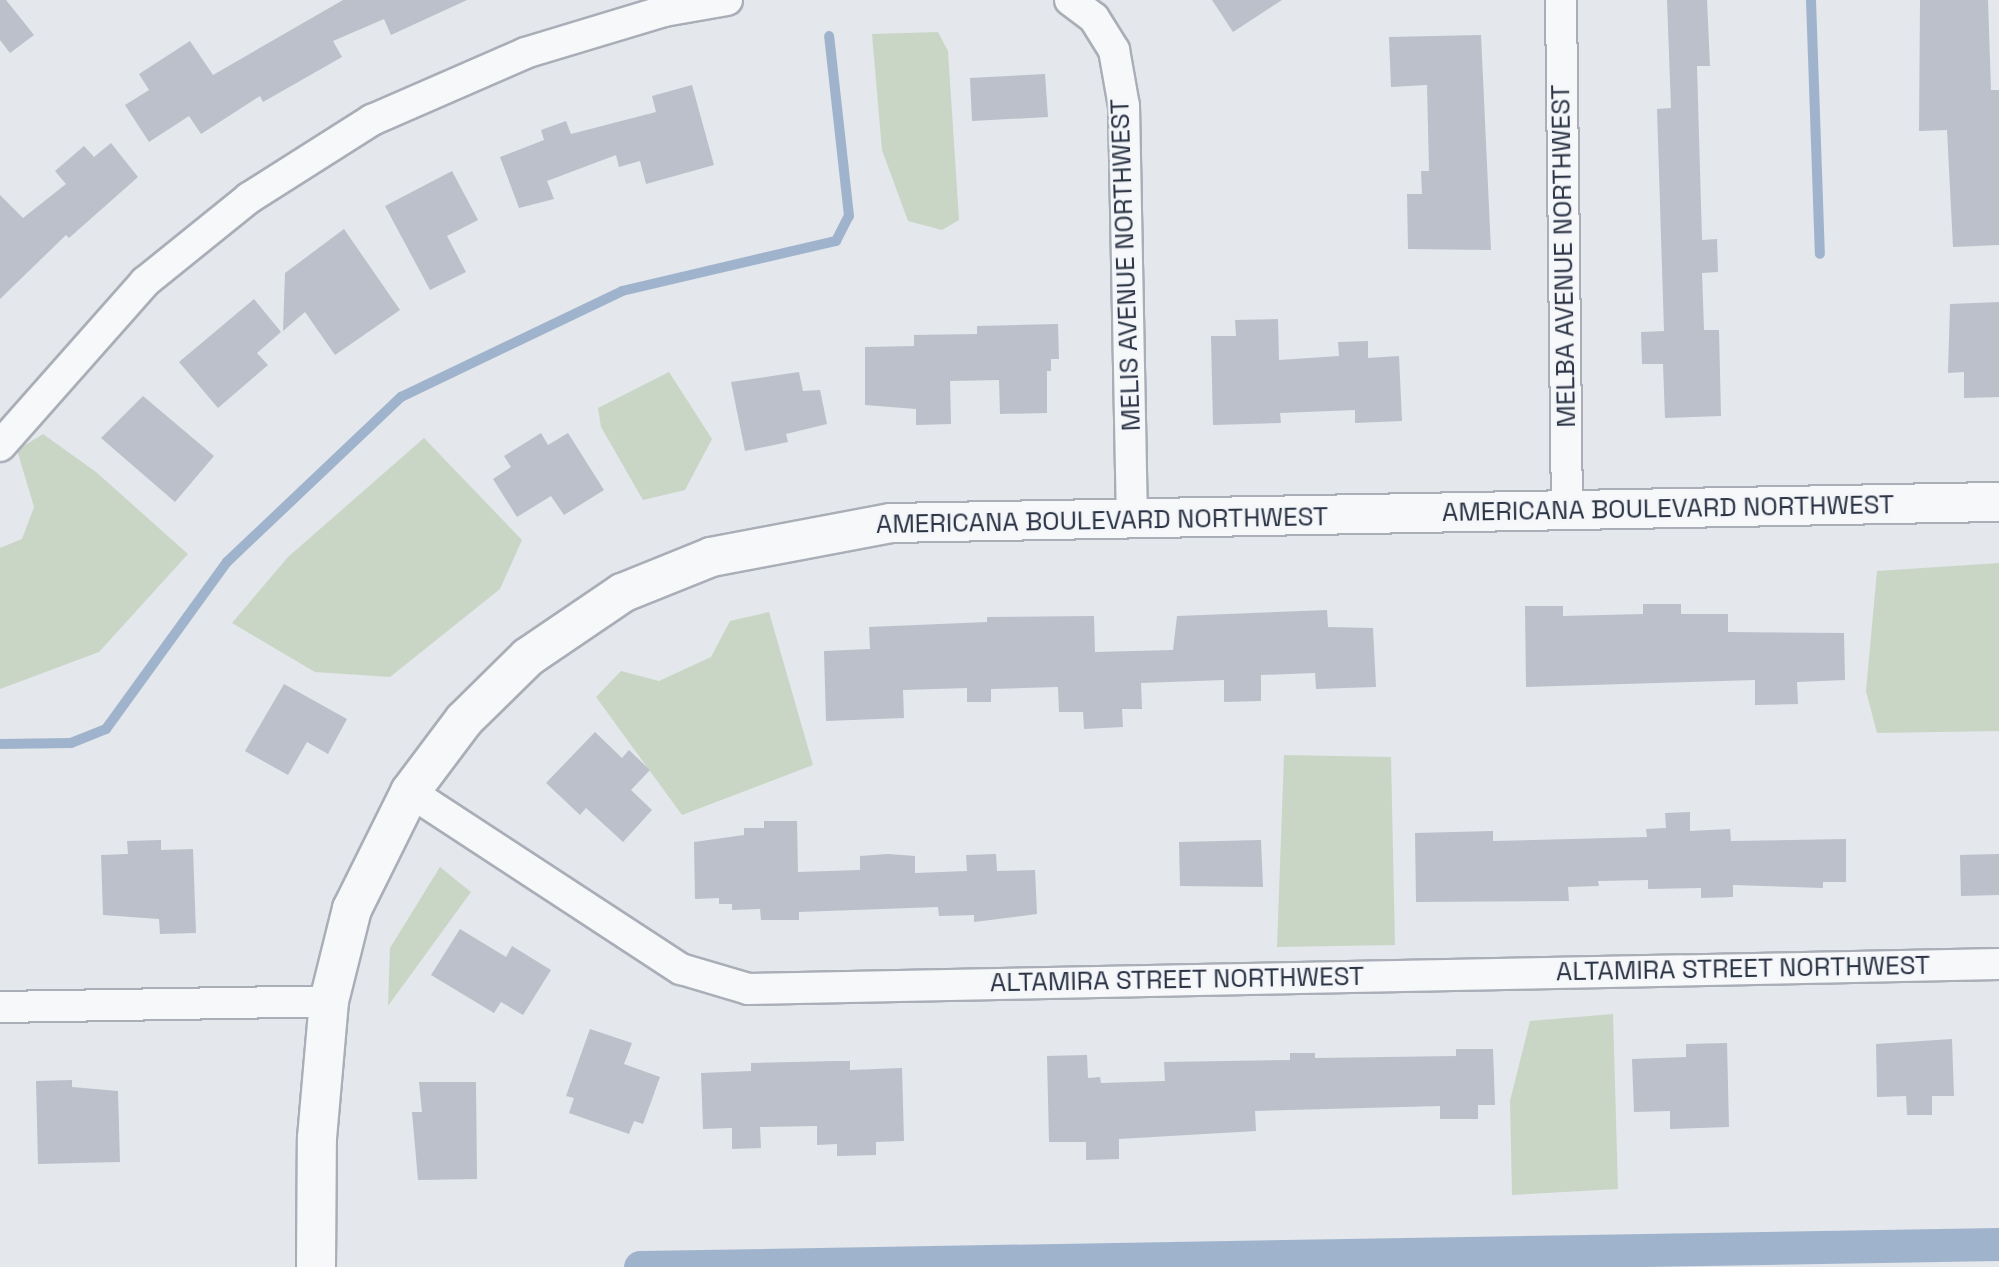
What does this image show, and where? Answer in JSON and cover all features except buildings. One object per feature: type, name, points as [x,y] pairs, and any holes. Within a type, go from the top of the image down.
[{"type":"street","points":[[0,446],[145,282],[249,198],[372,120],[525,53],[664,11],[727,0]]},
{"type":"street","name":"MELIS AVENUE NORTHWEST","points":[[1070,0],[1094,18],[1114,50],[1124,106],[1132,519]]},
{"type":"street","name":"MELBA AVENUE NORTHWEST","points":[[1561,0],[1567,511]]},
{"type":"street","name":"AMERICANA BOULEVARD NORTHWEST","points":[[316,1267],[317,1138],[329,1001],[352,909],[410,792],[464,720],[528,657],[621,593],[711,557],[891,523],[1999,502]]},
{"type":"street","name":"ALTAMIRA STREET NORTHWEST","points":[[410,792],[681,969],[748,989],[1999,964]]},
{"type":"street","points":[[0,1007],[329,1001]]},
{"type":"green space","points":[[938,32],[948,51],[959,220],[942,230],[908,221],[882,150],[872,34]]},
{"type":"green space","points":[[669,372],[712,439],[685,490],[643,500],[601,427],[598,408]]},
{"type":"green space","points":[[43,434],[96,472],[188,554],[99,652],[0,689],[0,548],[22,539],[34,507],[17,450]]},
{"type":"green space","points":[[424,438],[522,540],[500,589],[390,677],[315,672],[232,623],[288,557]]},
{"type":"green space","points":[[1999,563],[1999,731],[1877,733],[1866,691],[1877,571]]},
{"type":"green space","points":[[769,612],[813,765],[682,815],[596,697],[621,671],[659,681],[711,657],[730,621]]},
{"type":"green space","points":[[1284,755],[1391,757],[1395,945],[1277,947]]},
{"type":"green space","points":[[440,867],[471,892],[388,1006],[390,948]]},
{"type":"green space","points":[[1613,1014],[1618,1189],[1512,1195],[1510,1101],[1530,1021]]},
{"type":"waterway","points":[[1811,0],[1820,254]]},
{"type":"waterway","points":[[0,744],[71,743],[106,729],[227,562],[401,397],[622,291],[836,241],[849,216],[829,36]]},
{"type":"waterway","points":[[640,1267],[1999,1244]]}]
